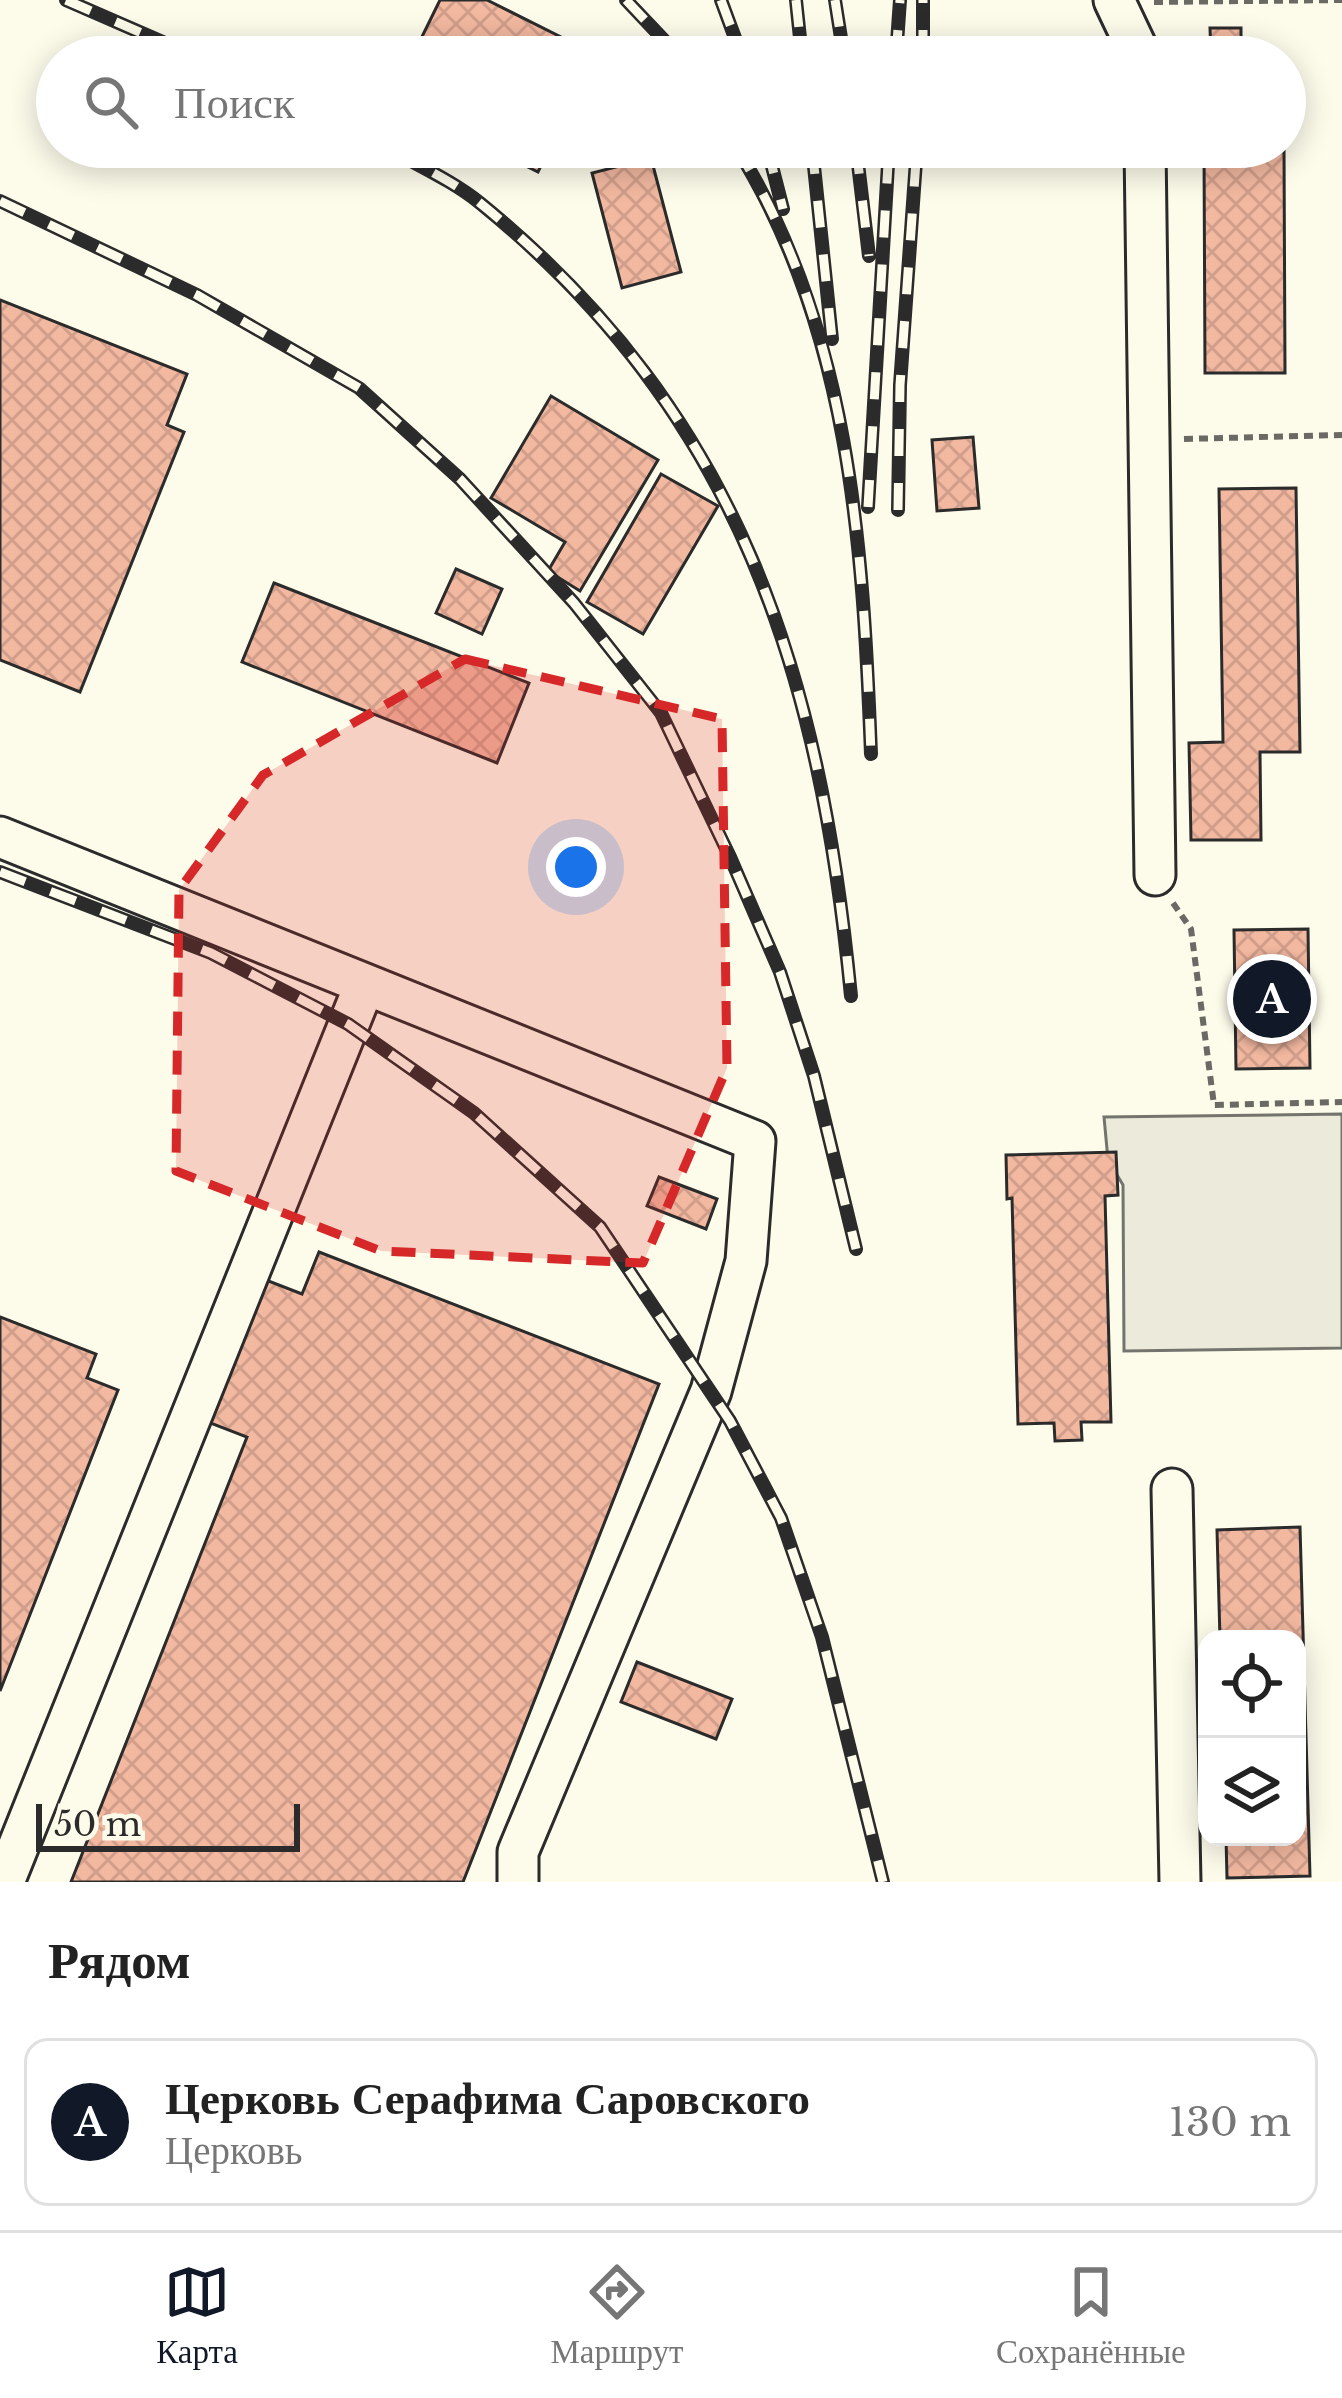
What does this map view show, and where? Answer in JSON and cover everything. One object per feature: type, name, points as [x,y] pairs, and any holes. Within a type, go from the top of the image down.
[{"type":"lane","points":[[1114,1],[1131,36]]},
{"type":"lane","points":[[1145,168],[1155,874]]},
{"type":"lane","points":[[0,837],[755,1141],[746,1261],[711,1391],[518,1852],[518,1882]]},
{"type":"lane","points":[[4,1882],[365,984]]},
{"type":"lane","points":[[1172,1489],[1180,1882]]},
{"type":"path","points":[[1114,1],[1342,0]]},
{"type":"path","points":[[1149,440],[1342,435]]},
{"type":"path","points":[[1155,874],[1191,929],[1214,1105],[1342,1102]]},
{"type":"highlighted area","points":[[465,659],[722,719],[727,1068],[643,1263],[381,1251],[176,1171],[179,890],[263,775]]},
{"type":"shaded area","points":[[1342,1114],[1342,1348],[1124,1351],[1123,1185],[1108,1160],[1104,1117]]},
{"type":"building","points":[[440,0],[487,0],[559,36],[422,36]]},
{"type":"building","points":[[1210,28],[1241,28],[1241,36],[1210,36]]},
{"type":"building","points":[[654,168],[681,272],[622,288],[592,173]]},
{"type":"building","points":[[1204,168],[1284,168],[1285,373],[1205,373]]},
{"type":"building","points":[[0,300],[187,374],[167,425],[184,432],[80,692],[0,660]]},
{"type":"building","points":[[551,396],[658,460],[580,591],[548,571],[565,542],[491,498]]},
{"type":"building","points":[[973,437],[979,508],[937,511],[932,440]]},
{"type":"building","points":[[661,474],[718,506],[643,634],[587,602]]},
{"type":"building","points":[[1296,488],[1300,752],[1260,752],[1261,840],[1191,840],[1189,743],[1223,742],[1219,489]]},
{"type":"building","points":[[456,569],[502,589],[482,634],[436,613]]},
{"type":"building","points":[[274,583],[529,683],[497,763],[242,662]]},
{"type":"building","points":[[1308,929],[1310,1068],[1236,1069],[1234,930]]},
{"type":"building","points":[[1116,1152],[1118,1195],[1105,1196],[1111,1422],[1081,1422],[1082,1440],[1055,1441],[1054,1423],[1018,1424],[1012,1198],[1007,1199],[1006,1155]]},
{"type":"building","points":[[659,1177],[717,1199],[706,1229],[647,1206]]},
{"type":"building","points":[[319,1252],[659,1384],[463,1882],[71,1882],[247,1437],[187,1414],[243,1271],[302,1294]]},
{"type":"building","points":[[0,1317],[96,1354],[87,1378],[118,1390],[0,1691]]},
{"type":"building","points":[[1300,1527],[1303,1630],[1220,1630],[1217,1530]]},
{"type":"building","points":[[637,1662],[732,1699],[716,1739],[621,1702]]},
{"type":"building","points":[[1306,1736],[1310,1876],[1227,1878],[1226,1846],[1306,1846]]},
{"type":"railway","points":[[66,0],[149,36]]},
{"type":"railway","points":[[626,0],[660,36]]},
{"type":"railway","points":[[721,0],[734,36]]},
{"type":"railway","points":[[796,0],[800,36]]},
{"type":"railway","points":[[835,0],[841,36]]},
{"type":"railway","points":[[897,36],[900,0]]},
{"type":"railway","points":[[923,0],[923,36]]},
{"type":"railway","points":[[425,168],[480,203],[570,285],[644,371],[704,462],[752,559],[789,660],[817,766],[851,996]]},
{"type":"railway","points":[[747,168],[804,289],[827,364],[855,518],[871,754]]},
{"type":"railway","points":[[772,168],[783,209]]},
{"type":"railway","points":[[814,168],[832,339]]},
{"type":"railway","points":[[859,168],[869,256]]},
{"type":"railway","points":[[868,507],[888,168]]},
{"type":"railway","points":[[898,510],[900,385],[916,168]]},
{"type":"railway","points":[[0,201],[197,295],[359,388],[460,479],[574,603],[661,713],[730,857],[780,972],[814,1076],[856,1249]]},
{"type":"railway","points":[[0,872],[211,953],[348,1024],[474,1113],[600,1227],[730,1421],[781,1518],[822,1637],[883,1882]]},
{"type":"place","name":"Церковь Серафима Саровского","points":[[1272,999]]}]
